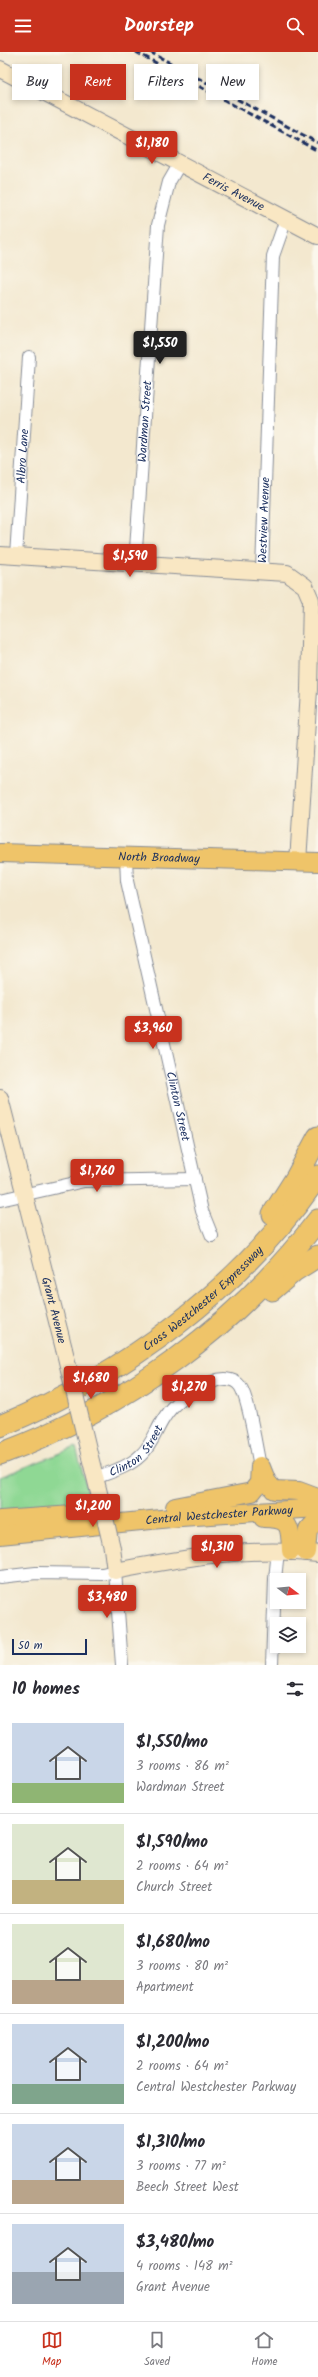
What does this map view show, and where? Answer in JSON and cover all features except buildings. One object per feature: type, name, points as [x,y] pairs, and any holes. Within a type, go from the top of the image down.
[{"type":"highway","points":[[180,1322],[275,1212],[296,1178],[318,1137]]},
{"type":"highway","name":"Cross Westchester Expressway","points":[[0,1426],[45,1407],[90,1383],[136,1354],[180,1322],[219,1289],[258,1250],[318,1176]]},
{"type":"highway","points":[[0,1454],[71,1424],[120,1396],[190,1348],[236,1310],[280,1264],[318,1220]]},
{"type":"highway","points":[[236,1310],[255,1305],[294,1271],[318,1256]]},
{"type":"main road","name":"North Broadway","points":[[0,853],[318,862]]},
{"type":"main road","points":[[260,1466],[267,1482],[274,1490],[299,1491],[317,1500]]},
{"type":"main road","points":[[178,1512],[252,1492],[259,1483],[260,1466]]},
{"type":"main road","name":"Central Westchester Parkway","points":[[0,1520],[178,1512],[317,1500]]},
{"type":"main road","points":[[178,1512],[217,1520],[278,1518],[287,1524],[298,1552]]},
{"type":"main road","name":"Central Westchester Parkway","points":[[0,1535],[178,1512]]},
{"type":"main road","points":[[298,1552],[308,1530],[318,1519]]},
{"type":"street","name":"Ferris Avenue","points":[[0,68],[107,127],[180,163],[318,236]]},
{"type":"street","name":"Wardman Street","points":[[136,564],[158,225],[170,182],[180,163]]},
{"type":"street","name":"Westview Avenue","points":[[286,219],[273,256],[262,571],[287,573],[293,576],[305,586],[311,600],[309,690],[298,862]]},
{"type":"street","name":"Albro Lane","points":[[16,556],[29,357]]},
{"type":"street","points":[[0,555],[262,571]]},
{"type":"street","name":"Clinton Street","points":[[126,857],[127,881],[195,1179],[204,1216],[212,1236]]},
{"type":"street","name":"Grant Avenue","points":[[0,1098],[64,1349],[112,1548],[116,1572],[122,1665]]},
{"type":"street","points":[[0,1200],[84,1181],[195,1179]]},
{"type":"street","name":"Clinton Street","points":[[95,1478],[117,1470],[141,1455],[148,1447],[164,1417],[184,1397],[199,1388],[226,1379],[236,1382],[243,1393],[260,1466]]},
{"type":"street","points":[[0,1577],[36,1573],[102,1574],[223,1554],[298,1552]]},
{"type":"street","points":[[272,1665],[275,1579],[298,1552]]},
{"type":"green space","points":[[76,1447],[91,1504],[0,1512],[0,1477]]},
{"type":"railway","points":[[136,52],[318,151]]},
{"type":"railway","points":[[150,52],[318,143]]}]
